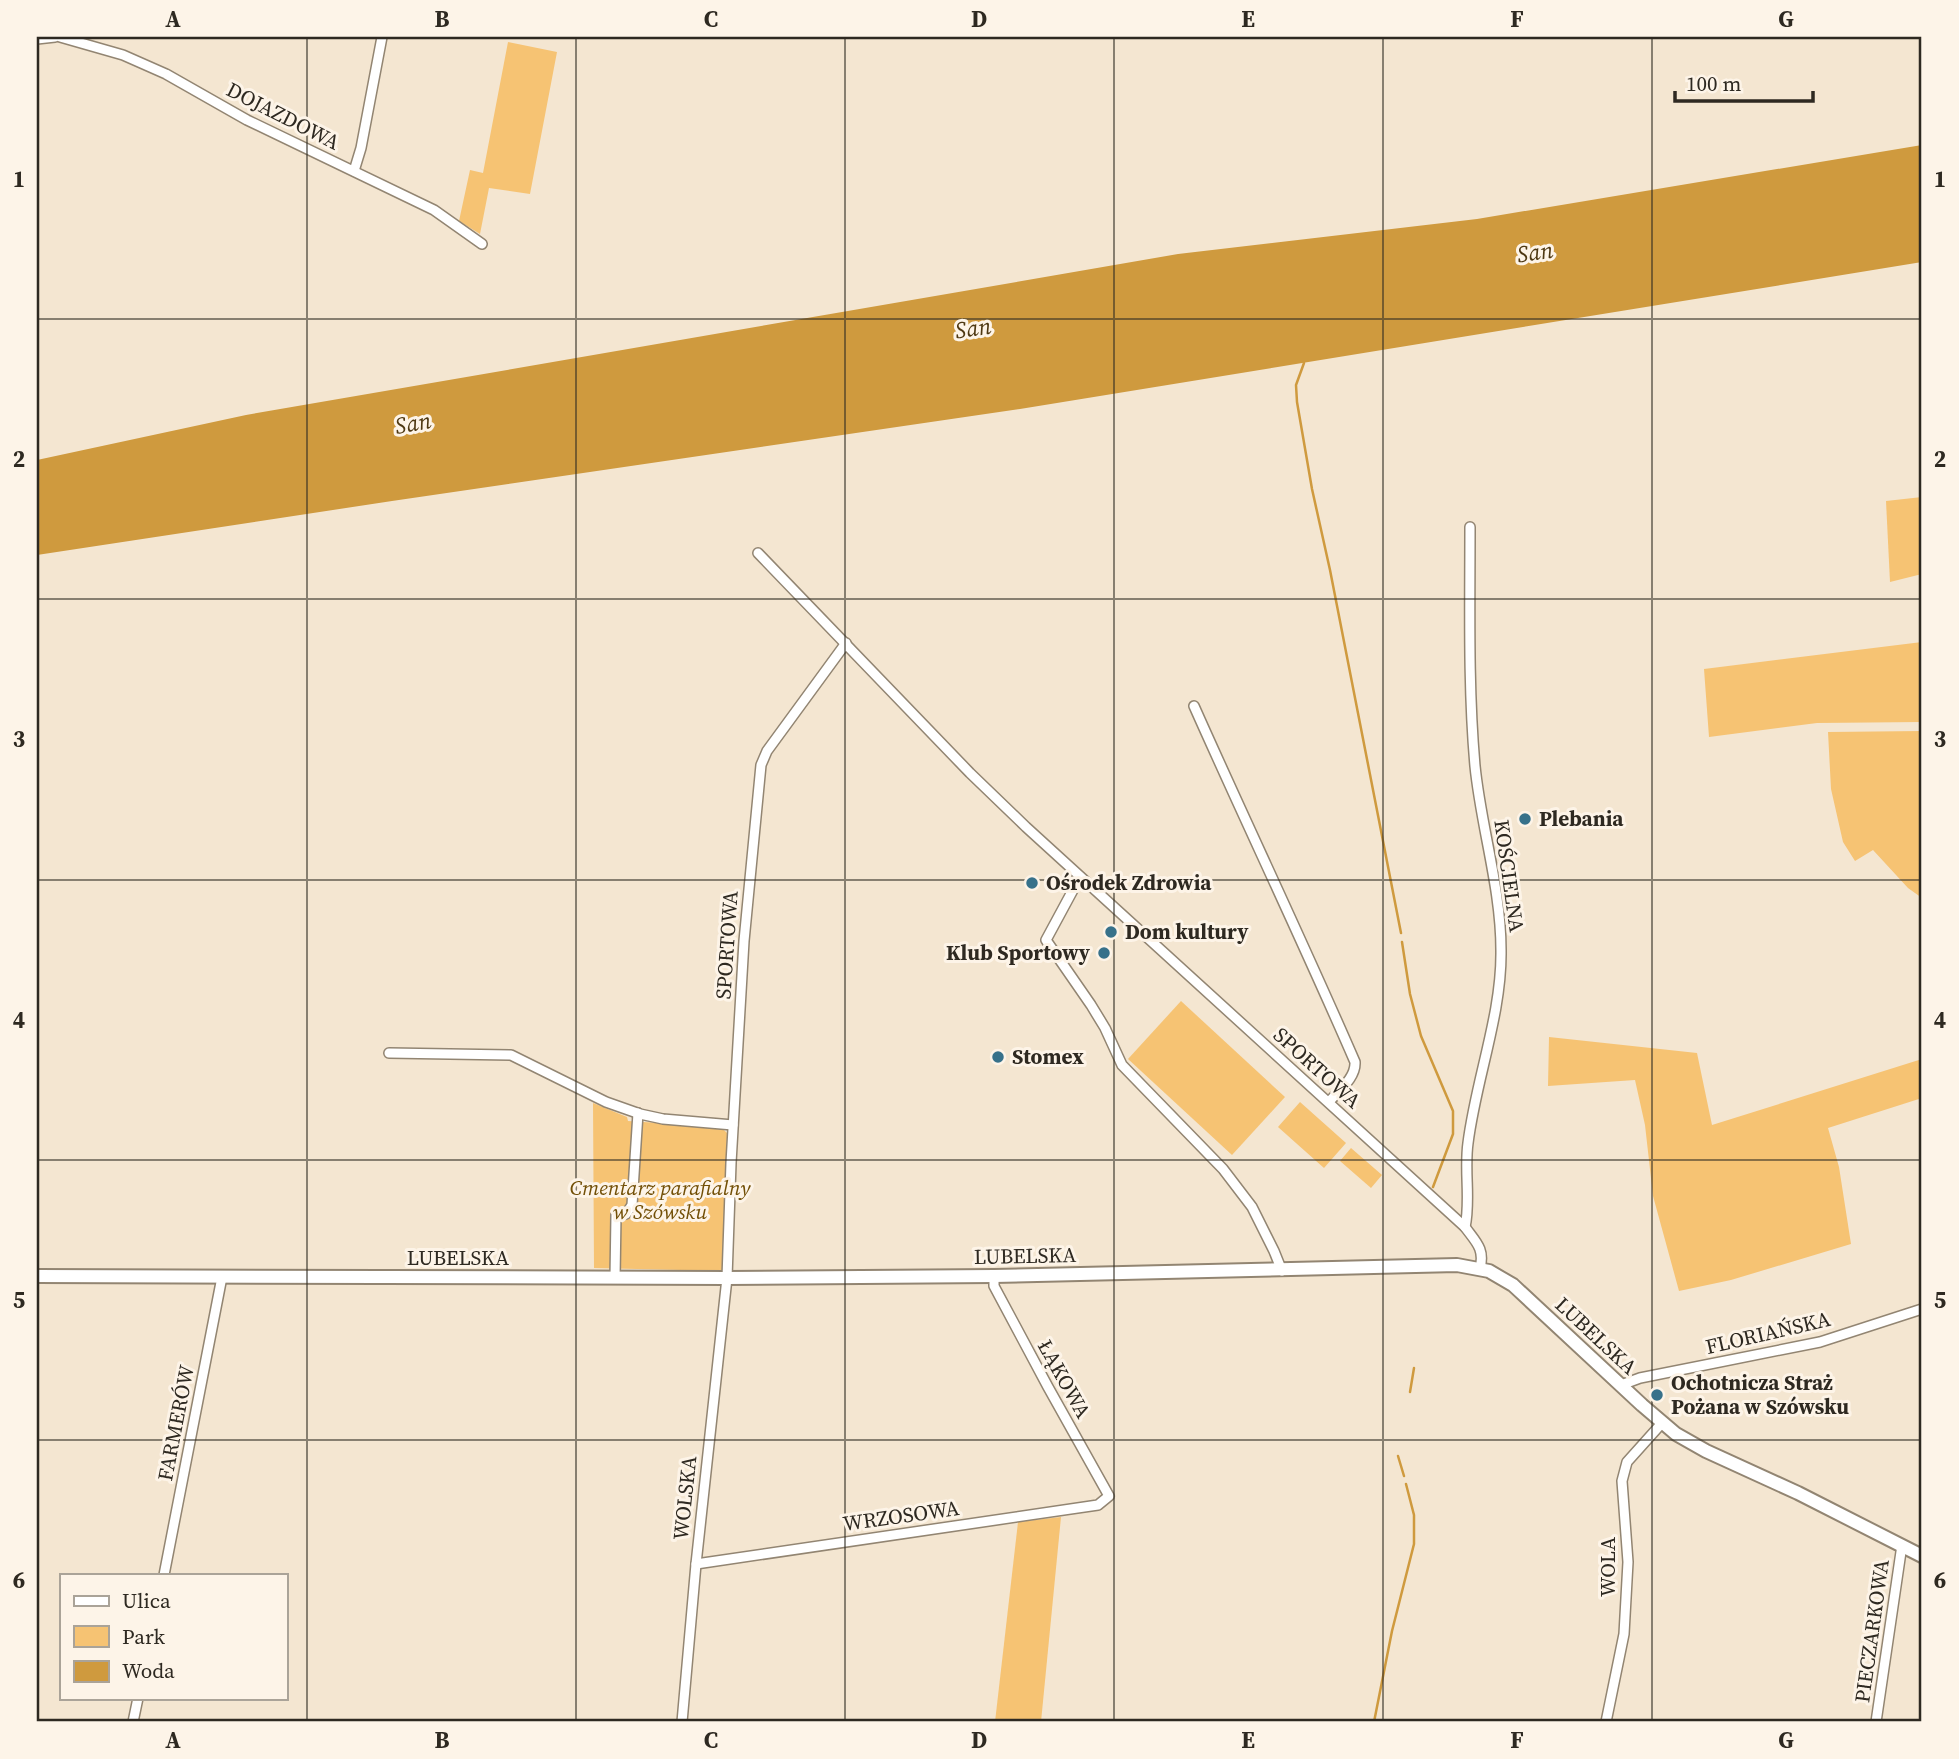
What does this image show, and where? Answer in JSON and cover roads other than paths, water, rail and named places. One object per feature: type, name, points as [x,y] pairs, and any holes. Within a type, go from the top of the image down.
[{"type":"main road","name":"LUBELSKA","points":[[37,1276],[727,1278],[994,1276],[1449,1265],[1480,1268],[1501,1277],[1522,1293],[1662,1423],[1691,1443],[1798,1493],[1922,1556]]},
{"type":"street","name":"DOJAZDOWA","points":[[37,38],[58,37],[123,55],[166,74],[247,120],[434,210],[482,244]]},
{"type":"street","points":[[354,171],[361,148],[382,37]]},
{"type":"street","name":"KOŚCIELNA","points":[[1465,1227],[1468,1139],[1500,988],[1501,949],[1496,889],[1475,767],[1471,692],[1469,527]]},
{"type":"street","name":"SPORTOWA","points":[[758,553],[970,773],[1080,877],[1465,1227],[1481,1250],[1480,1268]]},
{"type":"street","name":"SPORTOWA","points":[[727,1278],[744,941],[761,765],[767,751],[846,643]]},
{"type":"street","points":[[1194,706],[1320,981],[1354,1062],[1355,1070],[1352,1076],[1329,1102]]},
{"type":"street","points":[[1080,877],[1046,940],[1098,1016],[1122,1065],[1223,1169],[1252,1207],[1282,1270]]},
{"type":"street","points":[[389,1053],[511,1055],[606,1102],[638,1113],[663,1119],[733,1125]]},
{"type":"street","points":[[615,1278],[615,1215],[626,1214],[632,1205],[638,1113]]},
{"type":"street","name":"ŁĄKOWA","points":[[994,1276],[994,1286],[1109,1496]]},
{"type":"street","name":"FARMERÓW","points":[[164,1574],[222,1277]]},
{"type":"street","name":"WOLSKA","points":[[682,1722],[695,1564],[727,1278]]},
{"type":"street","name":"FLORIAŃSKA","points":[[1620,1385],[1640,1378],[1819,1342],[1922,1309]]},
{"type":"street","name":"WOLA","points":[[1606,1722],[1624,1634],[1628,1562],[1622,1481],[1627,1462],[1662,1423]]},
{"type":"street","name":"WRZOSOWA","points":[[695,1564],[1098,1505],[1109,1496]]},
{"type":"street","name":"PIECZARKOWA","points":[[1876,1722],[1902,1545]]},
{"type":"street","points":[[133,1722],[138,1700]]},
{"type":"water","name":"San","points":[[1922,145],[1922,262],[1020,409],[37,555],[37,460],[246,415],[1178,254],[1477,219]]},
{"type":"waterway","points":[[1304,363],[1296,385],[1297,402],[1401,933]]},
{"type":"waterway","points":[[1402,942],[1410,994],[1421,1036],[1453,1111],[1453,1134],[1433,1187]]},
{"type":"waterway","points":[[1410,1392],[1414,1368]]},
{"type":"waterway","points":[[1398,1456],[1404,1476]]},
{"type":"waterway","points":[[1374,1722],[1392,1631],[1414,1544],[1414,1515],[1406,1484]]},
{"type":"place","name":"Plebania","points":[[1525,819]]},
{"type":"place","name":"Ośrodek Zdrowia","points":[[1032,883]]},
{"type":"place","name":"Dom kultury","points":[[1111,932]]},
{"type":"place","name":"Klub Sportowy","points":[[1104,953]]},
{"type":"place","name":"Stomex","points":[[998,1057]]},
{"type":"place","name":"Ochotnicza Straż Pożana w Szówsku","points":[[1657,1395]]},
{"type":"park label","name":"Cmentarz parafialny w Szówsku","points":[[660,1200]]}]
